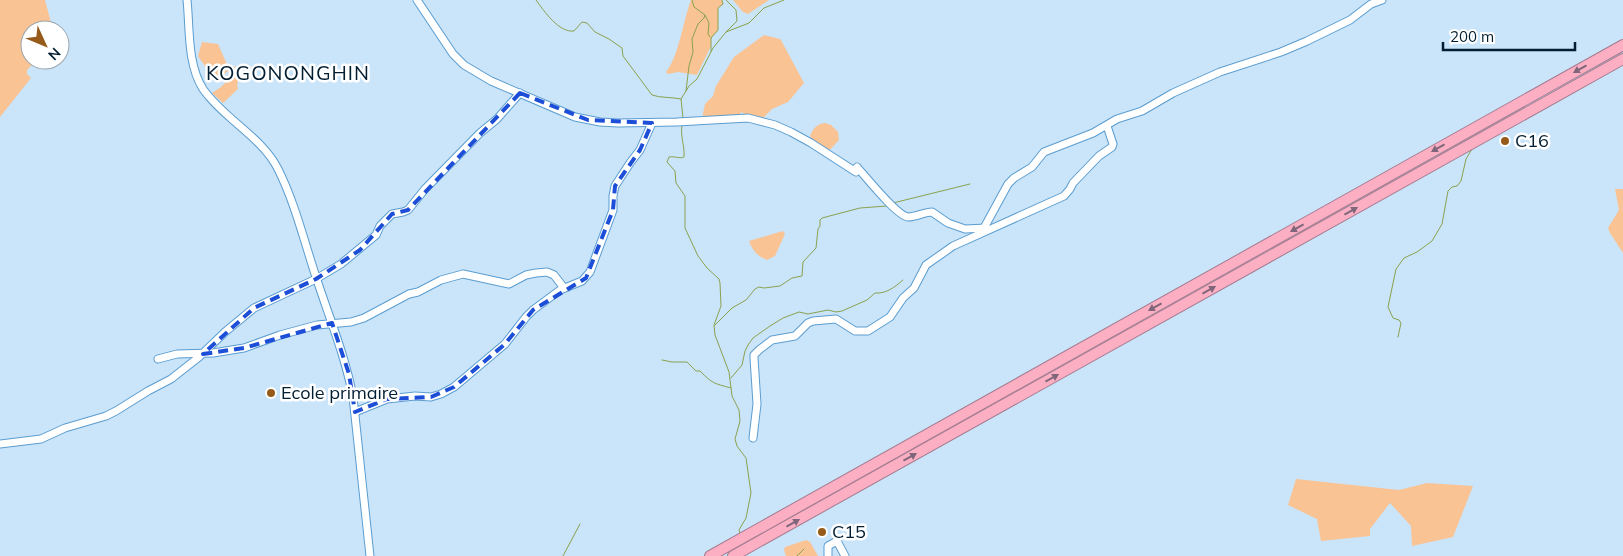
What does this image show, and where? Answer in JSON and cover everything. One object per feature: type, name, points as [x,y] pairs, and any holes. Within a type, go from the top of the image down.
[{"type":"highway","points":[[710,556],[1623,45]]},
{"type":"highway","points":[[737,554],[1623,58]]},
{"type":"street","points":[[187,0],[192,59],[203,88],[265,150],[278,169],[297,217],[349,374],[356,412],[370,556]]},
{"type":"street","points":[[417,0],[453,54],[464,65],[491,81],[576,117],[618,123],[686,122],[748,118],[775,125],[803,138],[856,170],[901,215],[907,217],[932,212],[948,223],[965,230],[994,228]]},
{"type":"street","points":[[977,236],[984,228],[1008,184],[1032,167],[1044,152],[1070,143],[1117,120],[1142,111],[1173,93],[1220,72],[1281,52],[1307,41],[1350,20],[1371,4],[1382,0]]},
{"type":"street","points":[[0,444],[41,439],[65,428],[106,416],[171,379],[204,354],[225,332],[254,308],[316,279],[342,264],[376,235],[380,226],[392,214],[408,210],[425,189],[480,133],[497,119],[520,93]]},
{"type":"street","points":[[356,412],[387,399],[415,396],[431,397],[454,387],[505,344],[526,317],[564,288],[582,281],[590,272],[613,210],[615,186],[640,150],[652,123]]},
{"type":"street","points":[[753,438],[757,404],[754,354],[772,340],[795,336],[808,323],[813,321],[836,319],[856,331],[862,332],[868,331],[886,321],[903,298],[914,288],[926,265],[953,246],[1064,196],[1070,190],[1073,183],[1091,167],[1099,156],[1112,147],[1113,144],[1108,126]]},
{"type":"street","points":[[158,359],[177,354],[204,354],[244,348],[280,335],[317,325],[351,322],[364,318],[409,294],[418,292],[441,280],[463,274],[509,284],[526,275],[546,272],[554,275],[564,288]]},
{"type":"street","points":[[828,556],[828,546],[837,541],[845,556]]},
{"type":"highlighted area","points":[[520,93],[588,120],[652,123],[640,150],[615,186],[613,210],[586,278],[533,310],[505,344],[454,387],[431,397],[387,399],[355,412],[349,374],[332,323],[244,348],[203,354],[254,308],[316,279],[360,250],[392,214],[408,210]]},
{"type":"shaded area","points":[[0,0],[45,0],[50,20],[20,20],[20,70],[27,70],[27,74],[31,78],[0,117]]},
{"type":"shaded area","points":[[691,0],[722,0],[723,4],[718,8],[718,30],[711,38],[711,46],[697,75],[678,72],[668,74],[666,72],[678,48]]},
{"type":"shaded area","points":[[733,0],[769,0],[748,14],[743,12]]},
{"type":"shaded area","points":[[764,35],[780,39],[804,83],[788,102],[772,109],[760,121],[748,118],[742,112],[733,120],[702,119],[705,104],[713,96],[716,86],[734,57]]},
{"type":"shaded area","points":[[202,42],[218,44],[229,69],[232,66],[235,67],[240,75],[237,85],[238,89],[223,103],[212,93],[227,81],[229,70],[216,82],[198,56]]},
{"type":"shaded area","points":[[825,123],[831,125],[838,132],[839,140],[828,152],[815,145],[810,136],[816,127]]},
{"type":"shaded area","points":[[1615,189],[1623,189],[1623,253],[1608,228],[1619,210]]},
{"type":"shaded area","points":[[783,231],[785,234],[775,256],[767,260],[755,252],[749,241]]},
{"type":"shaded area","points":[[1296,479],[1399,490],[1427,483],[1473,486],[1453,537],[1412,546],[1411,526],[1390,503],[1370,529],[1370,536],[1321,541],[1317,519],[1288,505]]},
{"type":"shaded area","points":[[806,540],[810,542],[818,556],[786,556],[785,547]]},
{"type":"waterway","points":[[536,0],[552,20],[563,29],[574,31],[582,22],[587,23],[595,32],[622,48],[623,56],[652,95],[681,99]]},
{"type":"waterway","points":[[686,91],[693,52],[692,39],[698,24],[705,15],[694,7],[692,0]]},
{"type":"waterway","points":[[711,51],[711,38],[718,30],[718,8],[723,4],[722,0]]},
{"type":"waterway","points":[[726,0],[736,10],[737,21],[726,32]]},
{"type":"waterway","points":[[683,118],[681,99],[689,86],[697,79],[713,48],[726,32],[749,23],[764,8],[784,0]]},
{"type":"waterway","points":[[705,15],[709,23],[708,34],[710,37]]},
{"type":"waterway","points":[[682,125],[684,157],[669,157],[667,162],[675,171],[676,183],[685,196],[685,228],[698,256],[719,279],[720,283],[721,306],[714,325],[715,335],[729,372],[732,396],[739,410],[740,421],[735,439],[737,446],[746,458],[751,493],[746,518],[739,530],[740,533]]},
{"type":"waterway","points":[[1398,337],[1401,323],[1393,318],[1388,307],[1396,269],[1404,258],[1417,252],[1432,241],[1442,224],[1448,191],[1452,187],[1457,186],[1461,181],[1466,159],[1472,149]]},
{"type":"waterway","points":[[893,203],[970,184]]},
{"type":"waterway","points":[[715,325],[732,308],[746,300],[755,289],[759,287],[780,286],[792,278],[802,276],[803,262],[816,248],[818,229],[822,218],[860,208],[887,206]]},
{"type":"waterway","points":[[731,378],[742,365],[745,351],[753,338],[783,318],[799,312],[808,314],[828,310],[842,311],[867,300],[875,293],[890,289],[903,280]]},
{"type":"waterway","points":[[662,360],[687,362],[696,371],[700,371],[714,382],[731,388]]},
{"type":"waterway","points":[[563,556],[580,524]]},
{"type":"waterway","points":[[797,556],[804,549]]},
{"type":"place","name":"C16","points":[[1505,141]]},
{"type":"place","name":"Ecole primaire","points":[[271,393]]},
{"type":"place","name":"C15","points":[[822,532]]},
{"type":"district","name":"KOGONONGHIN","points":[[288,73]]}]
